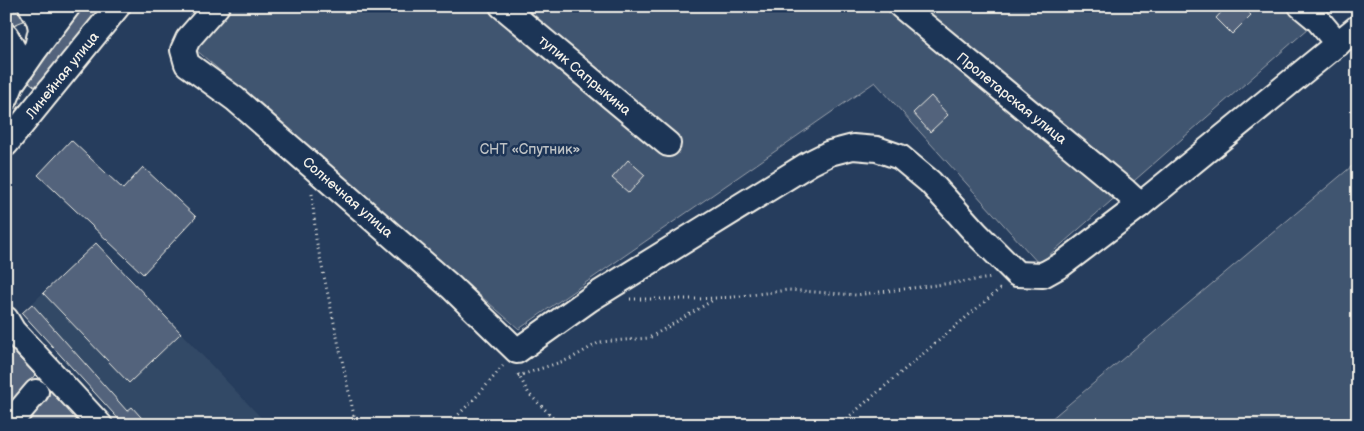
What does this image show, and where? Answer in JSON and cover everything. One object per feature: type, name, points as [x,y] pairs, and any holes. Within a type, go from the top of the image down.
[{"type":"street","points":[[31,6],[39,20],[41,29],[37,48]]},
{"type":"street","points":[[8,119],[12,83],[68,6]]},
{"type":"street","name":"Линейная улица","points":[[8,119],[118,6]]},
{"type":"street","name":"Солнечная улица","points":[[217,6],[188,39],[183,50],[187,64],[235,100],[309,164],[451,288],[510,344]]},
{"type":"street","name":"тупик Сапрыкина","points":[[502,6],[668,144]]},
{"type":"street","name":"Пролетарская улица","points":[[901,6],[1132,198]]},
{"type":"street","points":[[1309,13],[1338,44]]},
{"type":"street","points":[[510,344],[590,299],[810,163],[830,153],[853,147],[877,149],[900,157],[930,182],[976,233],[1017,274],[1043,275],[1061,265],[1132,198],[1358,27]]},
{"type":"street","points":[[6,36],[23,67]]},
{"type":"street","points":[[6,319],[13,331],[100,425]]},
{"type":"street","points":[[8,425],[36,392]]},
{"type":"path","points":[[309,164],[316,239],[356,425]]},
{"type":"path","points":[[626,299],[717,298],[788,290],[856,294],[1017,274]]},
{"type":"path","points":[[839,425],[1017,274]]},
{"type":"path","points":[[518,376],[570,359],[600,342],[649,338],[717,298]]},
{"type":"path","points":[[510,344],[518,376],[529,394],[561,425]]},
{"type":"path","points":[[448,425],[478,395],[510,344]]},
{"type":"shaded area","points":[[96,243],[268,425],[124,425],[22,313]]},
{"type":"green space","name":"СНТ «Спутник»","points":[[233,6],[1334,6],[1039,264],[875,82],[519,329],[195,49]]},
{"type":"green space","points":[[1358,161],[1358,425],[1044,425]]},
{"type":"building","points":[[6,6],[19,6],[26,20],[11,26],[6,18]]},
{"type":"building","points":[[82,6],[107,6],[41,91],[25,79]]},
{"type":"building","points":[[1227,6],[1242,6],[1251,15],[1232,34],[1216,18]]},
{"type":"building","points":[[931,96],[948,115],[930,132],[913,113]]},
{"type":"building","points":[[71,140],[123,189],[143,167],[196,217],[143,274],[38,175]]},
{"type":"building","points":[[628,160],[645,175],[629,193],[612,178]]},
{"type":"building","points":[[96,243],[181,333],[129,383],[43,293]]},
{"type":"building","points":[[32,304],[127,411],[132,407],[148,425],[124,425],[22,313]]},
{"type":"building","points":[[10,348],[35,375],[6,409],[6,352]]},
{"type":"building","points":[[50,391],[77,419],[72,425],[21,425]]}]
